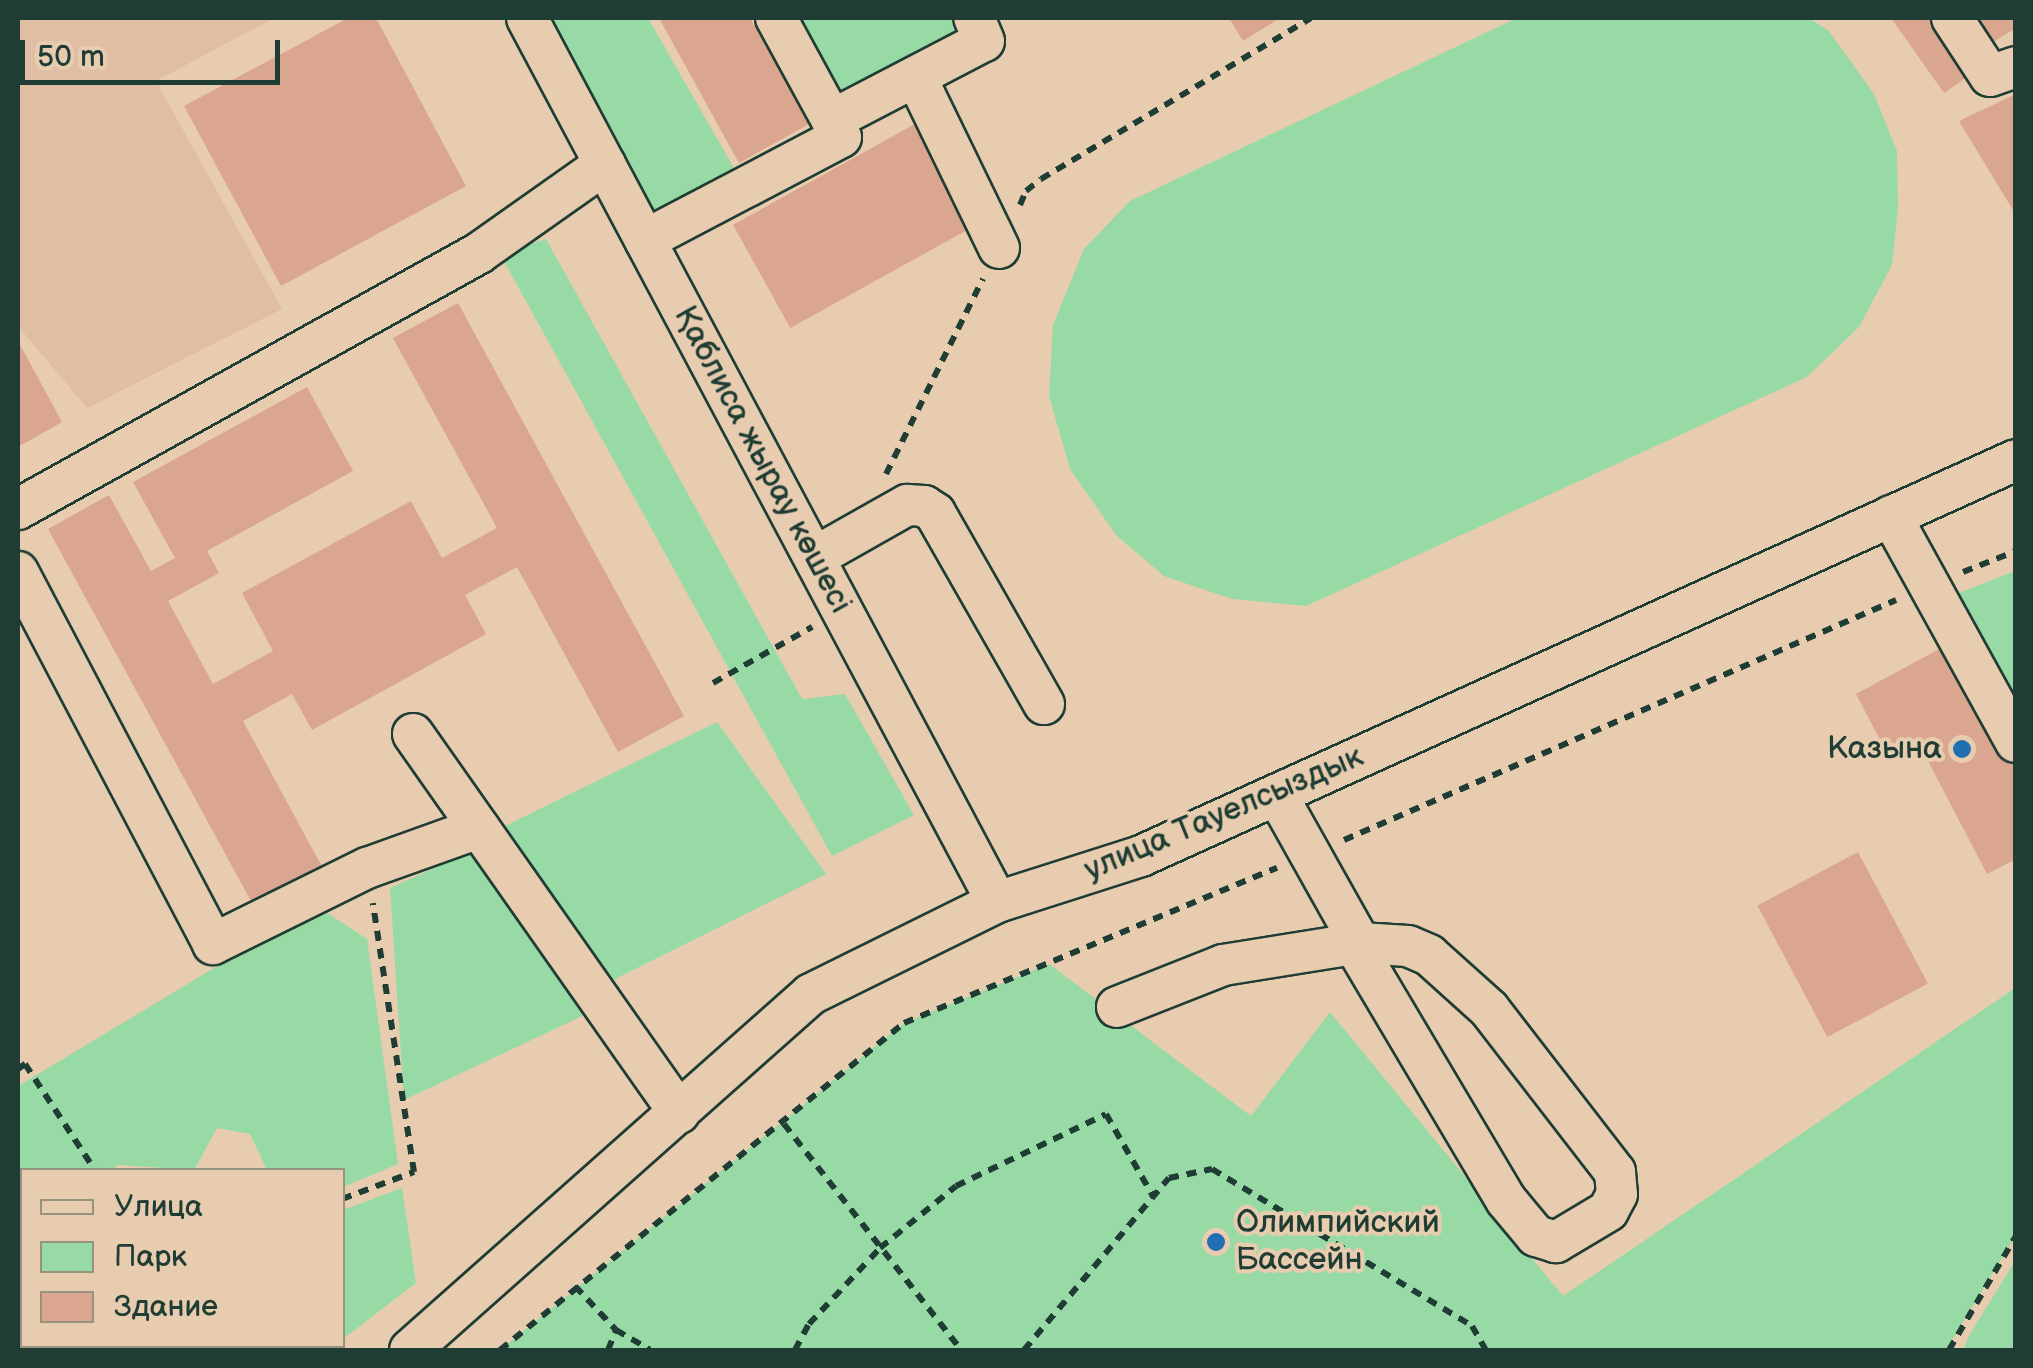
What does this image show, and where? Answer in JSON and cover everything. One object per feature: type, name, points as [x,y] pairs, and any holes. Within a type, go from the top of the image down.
[{"type":"street","name":"Қаблиса жырау көшесі","points":[[527,18],[996,902]]},
{"type":"street","points":[[645,240],[841,137],[776,18]]},
{"type":"street","points":[[832,120],[984,40],[974,18]]},
{"type":"street","points":[[1952,18],[1990,76],[2016,66]]},
{"type":"street","points":[[916,76],[999,248]]},
{"type":"street","points":[[18,509],[479,253],[605,164]]},
{"type":"street","name":"улица Тауелсыздык","points":[[410,1350],[812,994],[996,902],[1141,856],[2016,460]]},
{"type":"street","points":[[815,557],[907,505],[924,506],[935,513],[1044,704]]},
{"type":"street","points":[[1891,516],[2016,742]]},
{"type":"street","points":[[18,572],[213,944],[368,868],[479,828]]},
{"type":"street","points":[[413,734],[679,1112]]},
{"type":"street","points":[[1277,795],[1360,942]]},
{"type":"street","points":[[1117,1007],[1223,965],[1360,942],[1408,946],[1429,954],[1490,1009],[1615,1172],[1617,1194],[1608,1211],[1556,1242],[1536,1236],[1506,1200],[1357,949],[1360,942]]},
{"type":"path","points":[[883,480],[1026,191],[1310,18]]},
{"type":"path","points":[[500,1350],[904,1024],[2016,551]]},
{"type":"path","points":[[713,683],[842,610]]},
{"type":"path","points":[[345,1198],[414,1172],[368,868]]},
{"type":"path","points":[[18,1068],[25,1064],[93,1168]]},
{"type":"path","points":[[795,1350],[809,1324],[880,1248],[956,1186],[1106,1114],[1154,1196]]},
{"type":"path","points":[[784,1124],[961,1350]]},
{"type":"path","points":[[1024,1350],[1169,1178],[1212,1169],[1472,1326],[1486,1350]]},
{"type":"path","points":[[1950,1350],[2016,1236]]},
{"type":"path","points":[[576,1286],[616,1330],[650,1350]]},
{"type":"path","points":[[608,1350],[616,1330]]},
{"type":"shaded area","points":[[18,18],[274,18],[156,81],[282,309],[87,408],[18,326]]},
{"type":"green space","points":[[551,18],[648,18],[750,196],[671,247]]},
{"type":"green space","points":[[790,18],[955,18],[965,37],[840,106]]},
{"type":"green space","points":[[1517,18],[1809,18],[1829,31],[1874,94],[1897,151],[1898,207],[1892,265],[1859,327],[1807,377],[1306,606],[1232,599],[1164,576],[1116,535],[1070,469],[1049,396],[1053,325],[1084,249],[1130,201]]},
{"type":"green space","points":[[546,239],[802,699],[845,694],[914,815],[832,856],[500,254]]},
{"type":"green space","points":[[2015,571],[2015,716],[1951,596]]},
{"type":"green space","points":[[717,722],[826,874],[603,985],[503,827]]},
{"type":"green space","points":[[476,849],[589,1013],[404,1100],[390,888]]},
{"type":"green space","points":[[317,906],[367,939],[398,1164],[345,1186],[345,1168],[266,1168],[250,1134],[217,1128],[195,1168],[20,1168],[20,1187],[18,1086]]},
{"type":"green space","points":[[1049,964],[1251,1116],[1330,1012],[1563,1296],[2015,988],[2015,1237],[1946,1350],[500,1350],[904,1023]]},
{"type":"green space","points":[[402,1188],[416,1283],[345,1337],[345,1209]]},
{"type":"green space","points":[[2015,1261],[2015,1350],[1963,1350],[1970,1334]]},
{"type":"building","points":[[348,18],[376,18],[466,186],[281,286],[184,106]]},
{"type":"building","points":[[659,18],[750,18],[809,124],[739,163]]},
{"type":"building","points":[[1229,18],[1280,18],[1243,41]]},
{"type":"building","points":[[1891,18],[1939,18],[1976,71],[1944,93]]},
{"type":"building","points":[[1966,18],[2016,18],[2016,28],[1985,47]]},
{"type":"building","points":[[2016,94],[2016,215],[1959,121]]},
{"type":"building","points":[[915,124],[972,227],[790,328],[733,225]]},
{"type":"building","points":[[458,303],[684,716],[618,752],[517,567],[465,595],[486,634],[312,730],[292,694],[243,721],[326,874],[257,912],[48,529],[109,495],[151,571],[175,558],[133,482],[307,387],[353,471],[207,551],[219,573],[168,601],[213,684],[273,651],[242,593],[411,501],[442,558],[497,528],[393,338]]},
{"type":"building","points":[[18,341],[62,422],[18,447]]},
{"type":"building","points":[[1954,641],[2016,757],[2016,859],[1987,874],[1916,738],[1887,753],[1856,694]]},
{"type":"building","points":[[1858,852],[1928,984],[1827,1037],[1757,906]]},
{"type":"place","name":"Казына","points":[[1962,749]]},
{"type":"place","name":"Олимпийский Бассейн","points":[[1216,1242]]}]
